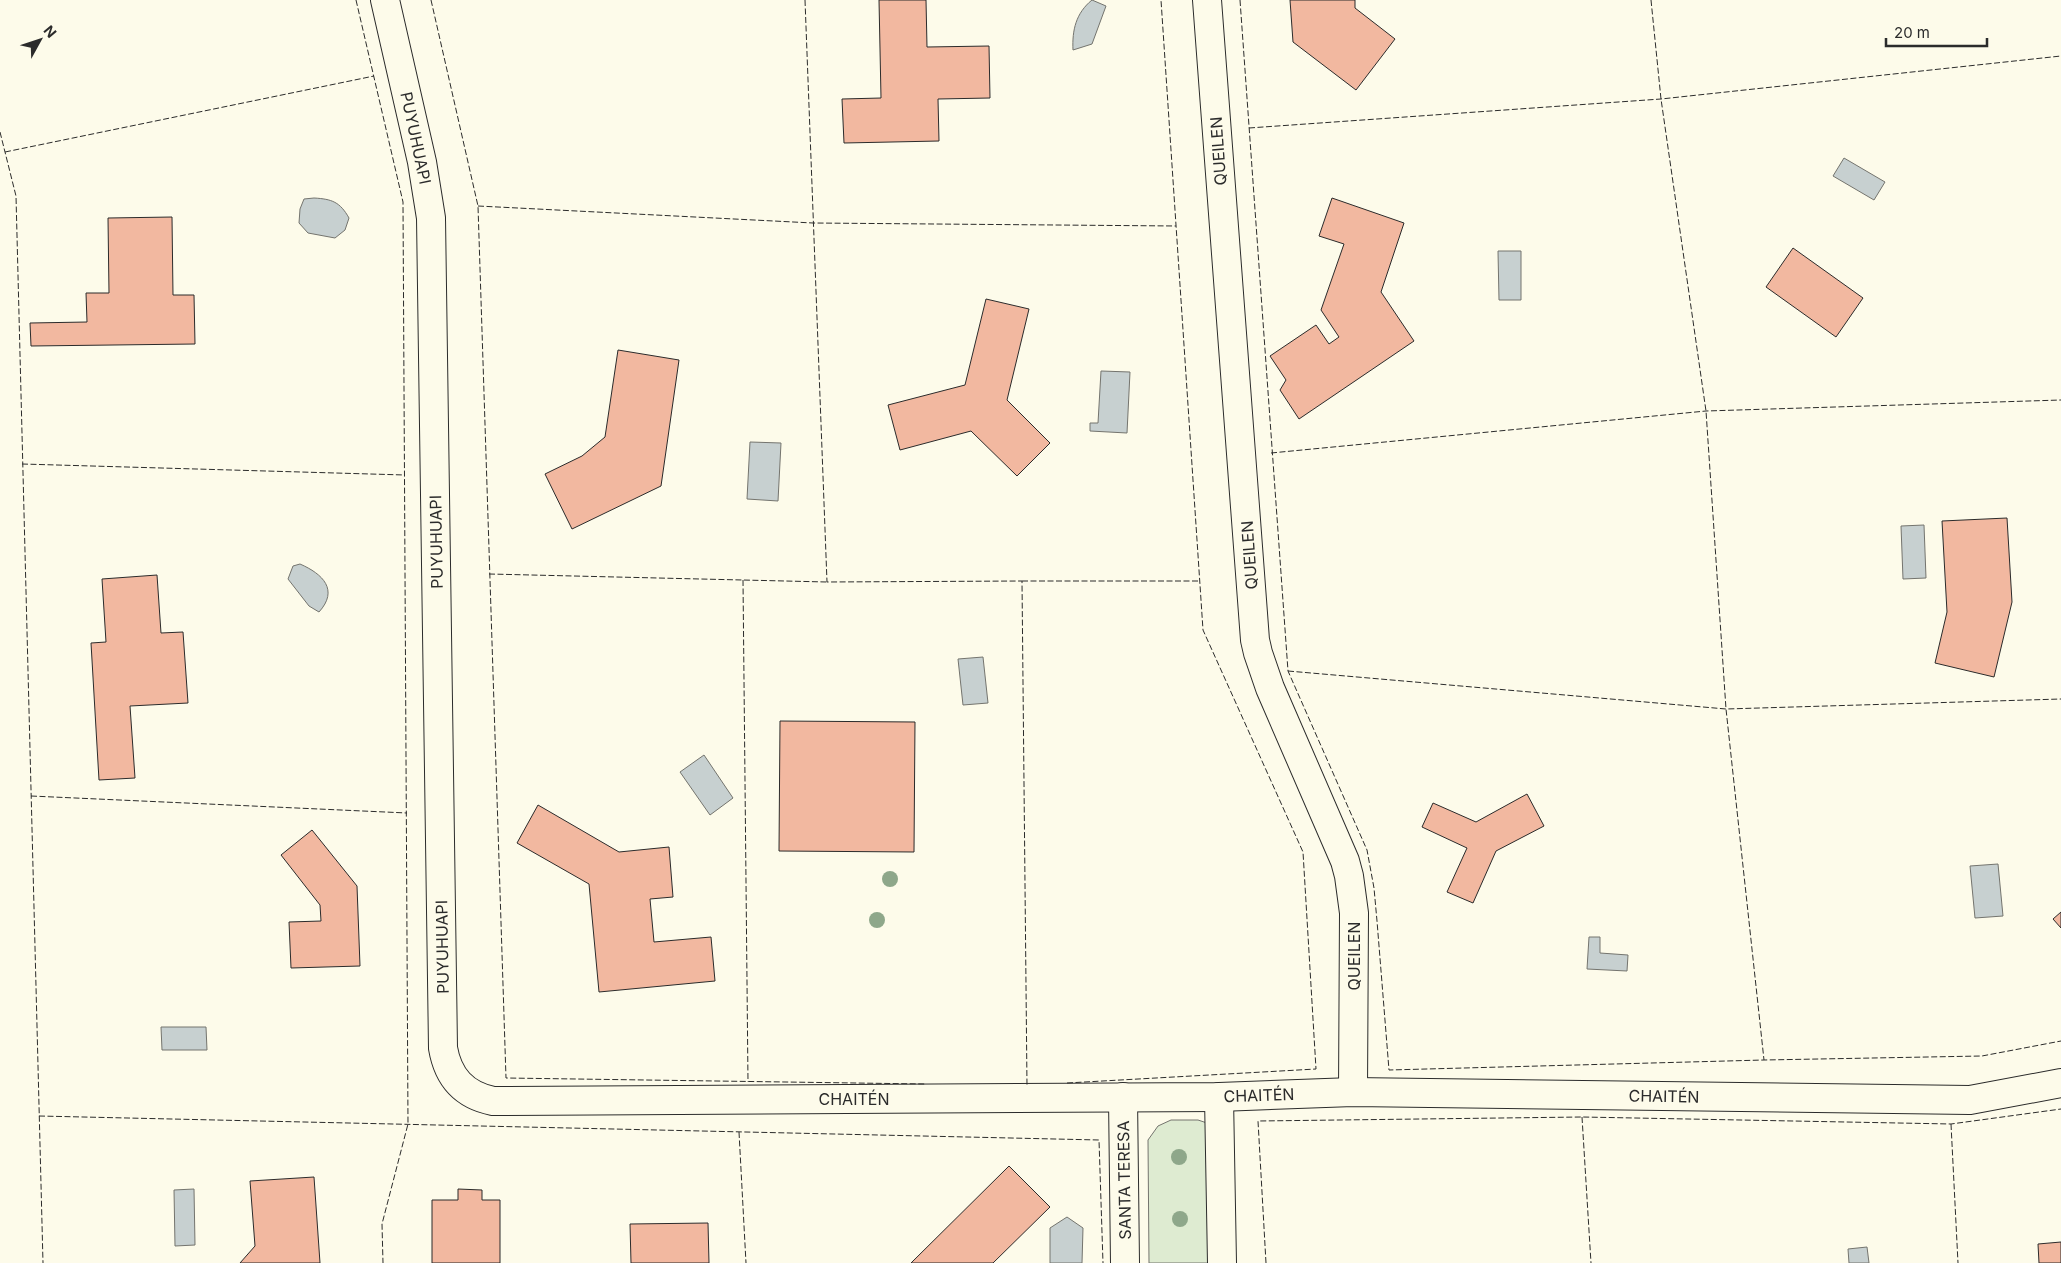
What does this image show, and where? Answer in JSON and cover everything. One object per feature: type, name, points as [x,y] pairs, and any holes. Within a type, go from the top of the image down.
[{"type":"street","name":"PUYUHUAPI","points":[[385,0],[422,162],[431,218],[443,1048],[448,1068],[452,1076],[460,1084]]},
{"type":"street","name":"QUEILEN","points":[[1206,0],[1255,640],[1270,688],[1345,861],[1349,876],[1354,913],[1353,1092]]},
{"type":"street","name":"CHAITÉN","points":[[460,1084],[478,1098],[493,1101],[1219,1097],[1353,1092],[1970,1100],[2061,1083]]},
{"type":"street","name":"SANTA TERESA","points":[[1123,1097],[1125,1263]]},
{"type":"street","points":[[1219,1097],[1222,1263]]},
{"type":"green space","points":[[1171,1120],[1198,1120],[1207,1123],[1216,1263],[1149,1263],[1148,1140],[1158,1126]]},
{"type":"shaded area","points":[[1092,0],[1106,6],[1092,44],[1073,50],[1076,22],[1082,10]]},
{"type":"shaded area","points":[[1844,158],[1885,182],[1874,200],[1833,176]]},
{"type":"shaded area","points":[[314,198],[335,202],[349,218],[345,230],[335,238],[308,233],[299,223],[300,209],[304,199]]},
{"type":"shaded area","points":[[1498,251],[1521,251],[1521,300],[1499,300]]},
{"type":"shaded area","points":[[1101,371],[1130,372],[1127,433],[1090,431],[1090,423],[1098,423]]},
{"type":"shaded area","points":[[750,442],[781,443],[778,501],[747,499]]},
{"type":"shaded area","points":[[1924,525],[1926,578],[1903,579],[1901,526]]},
{"type":"shaded area","points":[[300,564],[315,573],[326,584],[328,597],[319,612],[309,606],[288,579],[293,566]]},
{"type":"shaded area","points":[[983,657],[988,703],[963,705],[958,659]]},
{"type":"shaded area","points":[[704,755],[733,798],[710,815],[680,772]]},
{"type":"shaded area","points":[[1998,864],[2003,916],[1975,918],[1970,866]]},
{"type":"shaded area","points":[[1589,937],[1600,937],[1600,953],[1628,955],[1627,971],[1587,969]]},
{"type":"shaded area","points":[[161,1027],[206,1027],[207,1050],[162,1050]]},
{"type":"shaded area","points":[[194,1189],[195,1245],[175,1246],[174,1190]]},
{"type":"shaded area","points":[[1067,1217],[1083,1228],[1082,1263],[1050,1263],[1050,1228]]},
{"type":"shaded area","points":[[1867,1247],[1869,1263],[1849,1263],[1848,1249]]},
{"type":"building","points":[[879,0],[926,0],[927,47],[989,46],[990,98],[938,99],[939,141],[844,143],[842,99],[881,98]]},
{"type":"building","points":[[1290,0],[1355,0],[1355,8],[1395,39],[1356,90],[1293,42]]},
{"type":"building","points":[[1332,198],[1404,223],[1381,292],[1414,341],[1299,419],[1280,390],[1286,380],[1270,356],[1316,325],[1329,344],[1339,337],[1321,310],[1344,244],[1319,236]]},
{"type":"building","points":[[172,217],[173,295],[194,295],[195,344],[31,346],[30,323],[87,322],[86,293],[109,293],[108,218]]},
{"type":"building","points":[[1793,248],[1863,298],[1836,337],[1766,287]]},
{"type":"building","points":[[986,299],[1029,309],[1007,400],[1050,443],[1017,476],[971,431],[900,450],[888,405],[965,385]]},
{"type":"building","points":[[618,350],[679,360],[661,486],[572,529],[545,474],[582,456],[605,437]]},
{"type":"building","points":[[2007,518],[2012,602],[1994,677],[1935,663],[1947,612],[1942,521]]},
{"type":"building","points":[[157,575],[161,633],[183,632],[188,703],[130,706],[135,778],[99,780],[91,643],[106,642],[102,579]]},
{"type":"building","points":[[780,721],[915,722],[914,852],[779,851]]},
{"type":"building","points":[[1527,794],[1544,826],[1496,851],[1473,903],[1447,892],[1467,848],[1422,827],[1433,803],[1476,822]]},
{"type":"building","points":[[538,805],[619,852],[669,847],[673,897],[650,899],[654,942],[711,937],[715,981],[599,992],[589,884],[517,843]]},
{"type":"building","points":[[312,830],[357,886],[360,966],[291,968],[289,922],[321,921],[320,905],[281,855]]},
{"type":"building","points":[[2061,912],[2061,928],[2053,919]]},
{"type":"building","points":[[1009,1166],[1050,1207],[993,1263],[911,1263]]},
{"type":"building","points":[[314,1177],[320,1263],[240,1263],[255,1246],[250,1181]]},
{"type":"building","points":[[458,1189],[482,1190],[482,1200],[500,1200],[500,1263],[432,1263],[432,1200],[458,1200]]},
{"type":"building","points":[[708,1223],[709,1263],[631,1263],[630,1224]]},
{"type":"building","points":[[2061,1242],[2061,1263],[2039,1263],[2038,1244]]},
{"type":"fence","points":[[356,0],[403,202],[408,1124],[382,1224],[383,1263]]},
{"type":"fence","points":[[431,0],[478,206],[506,1078],[925,1084]]},
{"type":"fence","points":[[805,0],[827,582],[1022,581],[1027,1086]]},
{"type":"fence","points":[[1067,1083],[1316,1069],[1303,852],[1203,630],[1161,0]]},
{"type":"fence","points":[[1240,0],[1288,671],[1367,850],[1374,888],[1389,1070],[1982,1056],[2061,1041]]},
{"type":"fence","points":[[1651,0],[1661,99],[1706,411],[1726,709],[1764,1060]]},
{"type":"fence","points":[[1249,128],[1661,99],[2061,56]]},
{"type":"fence","points":[[5,152],[374,76]]},
{"type":"fence","points":[[0,132],[16,196],[43,1263]]},
{"type":"fence","points":[[478,206],[813,223],[1176,226]]},
{"type":"fence","points":[[1271,453],[1706,411],[2061,400]]},
{"type":"fence","points":[[22,464],[405,475]]},
{"type":"fence","points":[[489,574],[827,582]]},
{"type":"fence","points":[[743,580],[748,1082]]},
{"type":"fence","points":[[1022,581],[1200,581]]},
{"type":"fence","points":[[1288,671],[1726,709],[2061,699]]},
{"type":"fence","points":[[31,796],[407,813]]},
{"type":"fence","points":[[1266,1263],[1258,1121],[1582,1117],[1951,1124],[2061,1109]]},
{"type":"fence","points":[[39,1116],[1099,1140],[1103,1263]]},
{"type":"fence","points":[[1582,1117],[1591,1263]]},
{"type":"fence","points":[[1951,1124],[1958,1263]]},
{"type":"fence","points":[[739,1132],[746,1263]]}]
